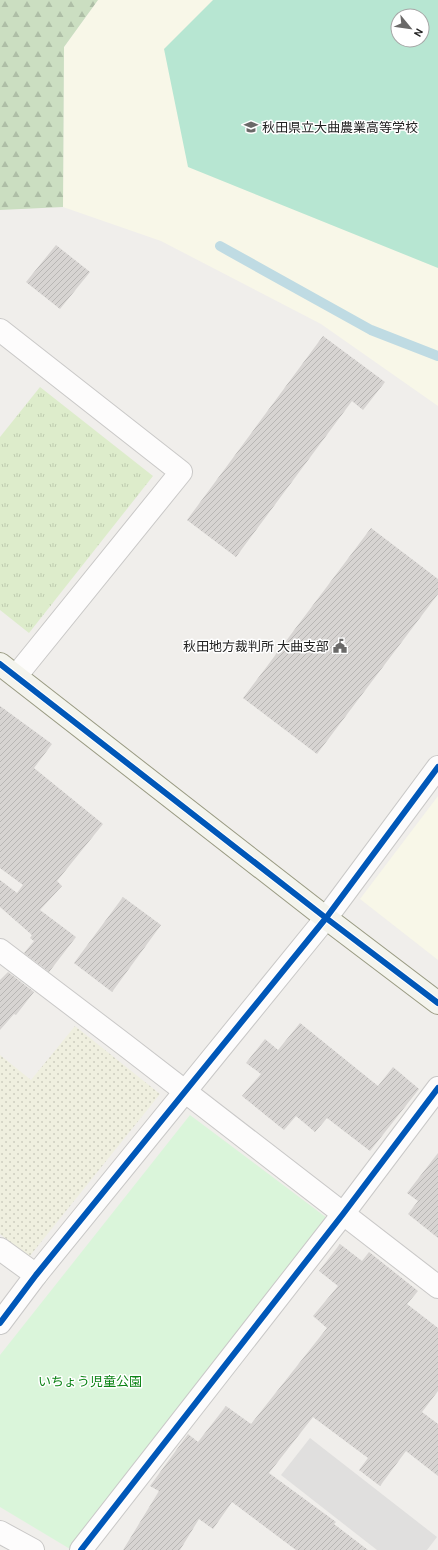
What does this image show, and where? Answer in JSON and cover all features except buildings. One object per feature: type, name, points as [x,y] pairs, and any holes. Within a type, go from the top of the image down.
[{"type":"street","points":[[0,330],[180,472],[8,670],[326,918],[438,1003]]},
{"type":"street","points":[[0,1323],[36,1275],[326,918],[438,767]]},
{"type":"street","points":[[0,950],[125,1044],[184,1092],[438,1287]]},
{"type":"street","points":[[81,1550],[343,1214],[438,1088]]},
{"type":"street","points":[[0,1249],[36,1275]]},
{"type":"street","points":[[0,1532],[33,1550]]},
{"type":"shaded area","name":"秋田県立大曲農業高等学校","points":[[98,0],[438,0],[438,406],[321,324],[161,241],[63,207],[64,47]]},
{"type":"shaded area","points":[[438,796],[438,960],[360,899]]},
{"type":"shaded area","points":[[310,1438],[437,1537],[427,1550],[377,1550],[281,1475]]},
{"type":"green space","points":[[0,0],[98,0],[64,47],[63,207],[0,210]]},
{"type":"green space","points":[[213,0],[438,0],[438,268],[188,167],[164,49]]},
{"type":"green space","points":[[40,387],[153,476],[29,633],[0,610],[0,437]]},
{"type":"green space","points":[[75,1026],[160,1094],[29,1257],[0,1234],[0,1055],[31,1080]]},
{"type":"green space","name":"いちょう児童公園","points":[[190,1115],[327,1218],[70,1549],[0,1507],[0,1355]]},
{"type":"waterway","points":[[220,246],[371,330],[438,356]]},
{"type":"cycle path","points":[[0,664],[326,918],[438,1003]]},
{"type":"cycle path","points":[[0,1323],[36,1275],[326,918],[438,767]]},
{"type":"cycle path","points":[[81,1550],[343,1214],[438,1088]]},
{"type":"place","name":"秋田県立大曲農業高等学校","points":[[251,127]]},
{"type":"place","name":"秋田地方裁判所 大曲支部","points":[[340,646]]}]
